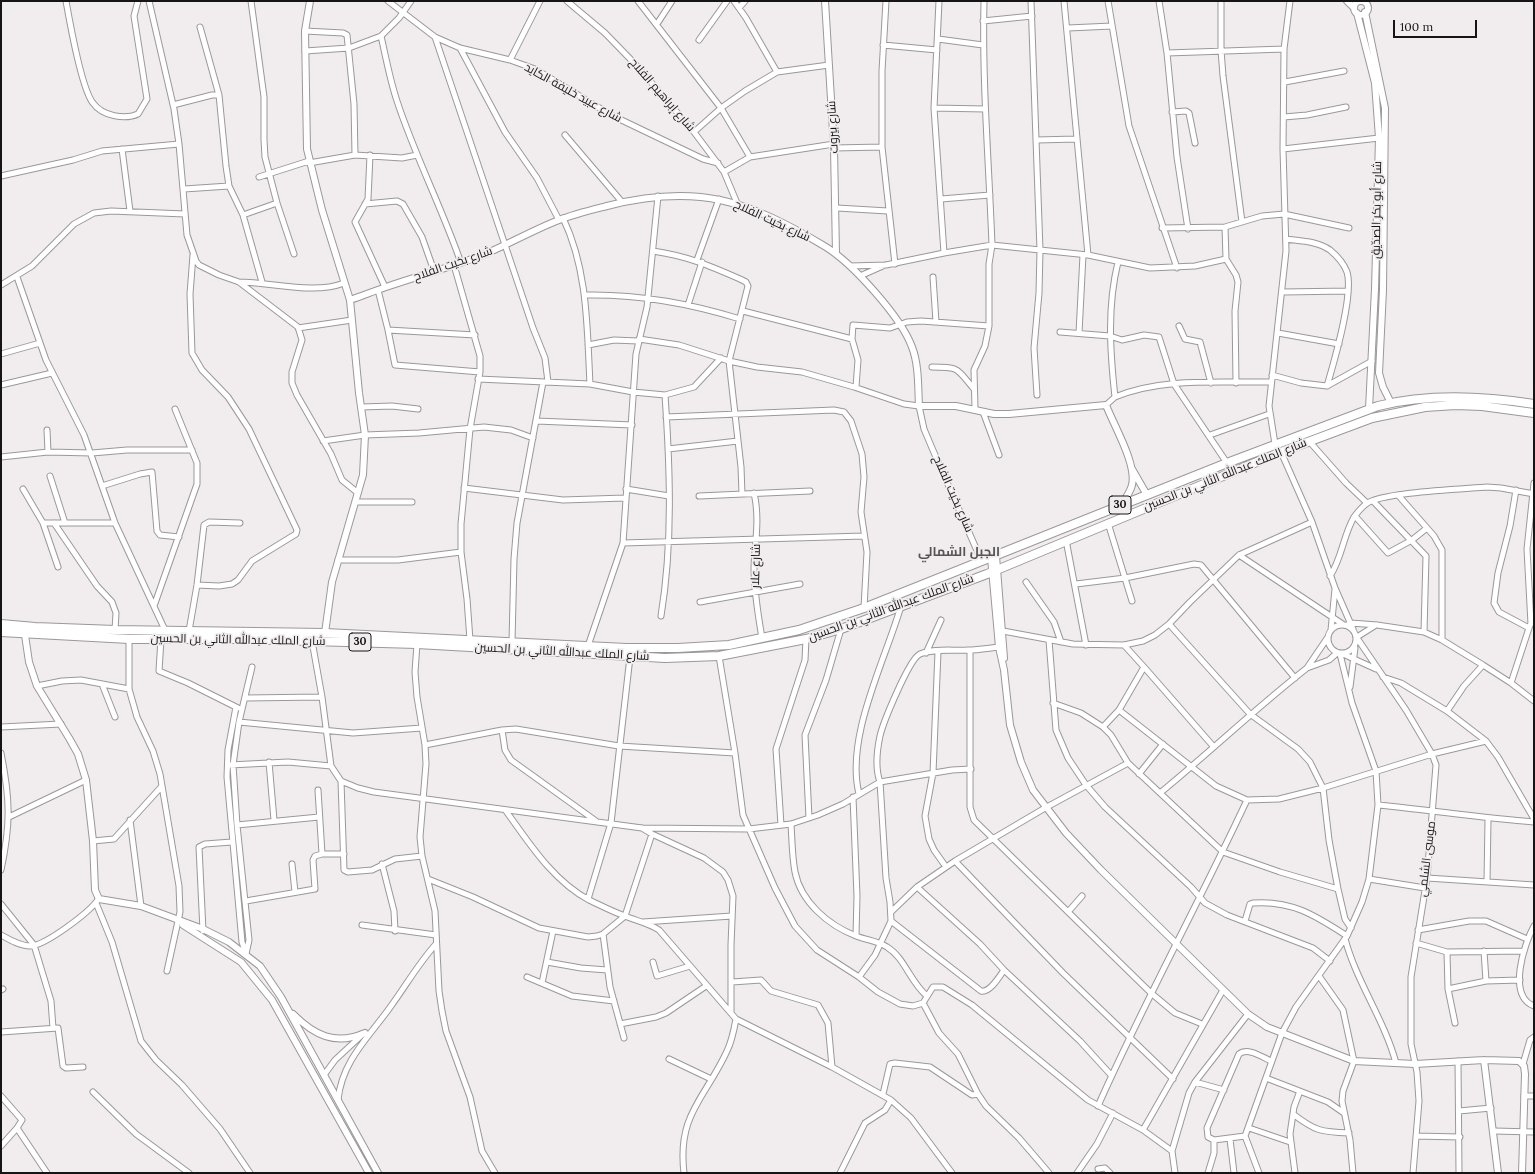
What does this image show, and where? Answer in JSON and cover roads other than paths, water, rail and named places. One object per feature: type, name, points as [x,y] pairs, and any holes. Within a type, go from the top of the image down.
[{"type":"main road","name":"شارع الملك عبدالله الثاني بن الحسين","points":[[571,649],[588,646],[659,648],[712,647],[762,638],[825,622],[982,562],[1275,444],[1369,409],[1401,401],[1460,397],[1534,404]]},
{"type":"main road","points":[[1401,401],[1403,410]]},
{"type":"main road","name":"شارع الملك عبدالله الثاني بن الحسين","points":[[1,624],[35,627],[115,630],[325,633],[512,642],[630,657],[665,658],[719,656],[806,639],[841,629],[995,570],[1281,452],[1372,418],[1403,410],[1456,405],[1482,406],[1534,413]]},
{"type":"main road","name":"شارع الملك عبدالله الثاني بن الحسين","points":[[1,632],[130,639],[312,641],[549,647]]},
{"type":"street","points":[[66,1],[84,81],[92,103],[105,112],[122,117],[138,114],[147,99],[134,16],[138,1]]},
{"type":"street","points":[[149,1],[173,105],[184,189],[187,235],[196,261],[204,268],[219,276],[239,282],[262,282],[308,288],[330,287],[344,283]]},
{"type":"street","points":[[251,1],[260,56],[264,97],[264,140],[269,174],[294,254]]},
{"type":"street","points":[[310,1],[305,31],[306,126],[309,162],[350,300],[365,435],[364,466],[356,502],[338,560],[330,594],[325,633]]},
{"type":"street","name":"شارع عبيد خليفة الكايد","points":[[388,1],[435,37],[460,48],[510,60],[535,69],[612,115],[703,159],[718,163]]},
{"type":"street","points":[[305,51],[349,48],[381,36],[411,1]]},
{"type":"street","points":[[510,60],[540,1]]},
{"type":"street","name":"شارع إبراهيم الفلاح","points":[[567,1],[593,22],[637,66],[694,132],[724,172],[737,203]]},
{"type":"street","points":[[638,1],[657,24],[672,47],[721,108],[750,157]]},
{"type":"street","points":[[657,24],[672,1]]},
{"type":"street","points":[[699,40],[727,1]]},
{"type":"street","points":[[734,1],[777,72]]},
{"type":"street","points":[[739,8],[745,1]]},
{"type":"street","name":"شارع بيروت","points":[[825,1],[837,208],[836,254]]},
{"type":"street","points":[[886,1],[883,44],[882,147],[895,264]]},
{"type":"street","points":[[939,1],[934,108],[944,253]]},
{"type":"street","points":[[975,409],[974,370],[985,346],[989,326],[989,264],[992,245],[985,108],[983,45],[984,1]]},
{"type":"street","points":[[1031,1],[1040,250],[1039,293],[1034,348],[1037,395]]},
{"type":"street","points":[[1064,1],[1068,28],[1086,255],[1079,334]]},
{"type":"street","points":[[1108,1],[1129,126],[1162,228],[1177,268]]},
{"type":"street","points":[[1159,1],[1167,53],[1172,112],[1188,229]]},
{"type":"street","points":[[1221,1],[1221,50],[1228,125],[1242,222]]},
{"type":"street","points":[[1275,444],[1269,414],[1270,382],[1283,292],[1286,239],[1283,149],[1285,82],[1284,49],[1290,1]]},
{"type":"street","points":[[1347,1],[1356,5],[1361,14],[1367,7],[1362,2],[1356,5]]},
{"type":"street","name":"شارع أبو بكر الصدّيق","points":[[1356,5],[1374,83],[1379,138],[1372,361],[1369,409]]},
{"type":"street","name":"شارع أبو بكر الصدّيق","points":[[1367,7],[1385,108],[1383,282],[1379,373],[1383,387],[1391,403]]},
{"type":"street","points":[[983,21],[1032,16]]},
{"type":"street","points":[[1068,28],[1112,26]]},
{"type":"street","points":[[200,27],[219,95],[229,186],[242,215],[262,282]]},
{"type":"street","points":[[305,31],[343,33],[347,35],[354,104],[355,155]]},
{"type":"street","points":[[381,36],[397,102],[417,155],[450,230],[461,263]]},
{"type":"street","points":[[435,37],[505,246],[545,358],[545,382],[533,438],[515,550],[512,642]]},
{"type":"street","points":[[938,39],[983,45]]},
{"type":"street","points":[[883,44],[937,50]]},
{"type":"street","points":[[460,48],[505,132],[537,178],[572,236],[585,295],[590,384]]},
{"type":"street","points":[[1167,53],[1284,49]]},
{"type":"street","points":[[694,132],[721,108],[745,91],[777,72],[829,65]]},
{"type":"street","points":[[1285,82],[1344,71]]},
{"type":"street","points":[[173,105],[212,95],[219,95]]},
{"type":"street","points":[[1284,118],[1307,116],[1346,107]]},
{"type":"street","points":[[934,108],[985,108]]},
{"type":"street","points":[[1172,112],[1186,111],[1189,113],[1195,143]]},
{"type":"street","points":[[565,135],[622,202]]},
{"type":"street","points":[[1283,149],[1379,138]]},
{"type":"street","points":[[1036,140],[1076,139]]},
{"type":"street","points":[[1,176],[73,160],[102,151],[179,144]]},
{"type":"street","points":[[724,172],[750,157],[834,146],[882,147]]},
{"type":"street","points":[[122,149],[130,211]]},
{"type":"street","points":[[259,177],[309,162],[355,155],[402,158],[417,155]]},
{"type":"street","points":[[370,155],[368,199],[356,218],[356,227],[385,287]]},
{"type":"street","points":[[184,189],[229,186]]},
{"type":"street","name":"شارع بخيت الفلاح","points":[[350,300],[385,287],[461,263],[505,246],[561,219],[622,202],[658,196],[684,195],[719,199],[737,203],[783,223],[836,254],[860,276],[899,324],[910,341],[915,356],[919,406],[924,429],[982,562]]},
{"type":"street","points":[[941,199],[990,195]]},
{"type":"street","points":[[588,646],[624,543],[625,498],[639,340],[646,311],[658,196]]},
{"type":"street","points":[[688,305],[699,261],[719,199]]},
{"type":"street","points":[[365,204],[397,201],[403,204],[422,237],[434,271]]},
{"type":"street","points":[[242,215],[277,203]]},
{"type":"street","points":[[837,208],[888,211]]},
{"type":"street","points":[[1,285],[17,277],[32,266],[74,224],[94,213],[130,211],[185,214]]},
{"type":"street","points":[[1162,228],[1188,229],[1225,227],[1262,216],[1284,214],[1349,228]]},
{"type":"street","points":[[1225,227],[1226,260],[1236,275],[1238,282],[1235,311],[1236,383]]},
{"type":"street","points":[[1286,239],[1315,243],[1330,251],[1346,271],[1348,291],[1339,344],[1327,386]]},
{"type":"street","points":[[850,266],[895,264],[944,253],[992,245],[1086,255],[1139,267],[1177,268],[1209,264],[1226,260]]},
{"type":"street","points":[[652,251],[680,255],[699,261],[746,282],[748,290],[729,361],[742,494]]},
{"type":"street","points":[[193,254],[190,302],[192,353],[202,370],[228,397],[249,429],[297,530],[296,534],[252,561],[238,580],[232,584],[219,586],[197,584]]},
{"type":"street","points":[[1115,397],[1110,336],[1111,292],[1118,262]]},
{"type":"street","points":[[454,265],[480,356],[480,372],[470,429],[464,488],[461,552],[470,640]]},
{"type":"street","points":[[860,276],[886,265]]},
{"type":"street","points":[[17,277],[52,373],[75,414],[92,453],[115,523],[136,571],[165,630]]},
{"type":"street","points":[[933,278],[936,322]]},
{"type":"street","points":[[239,282],[298,328],[302,340],[292,372],[292,383],[342,480],[358,493]]},
{"type":"street","points":[[378,290],[396,366],[480,372]]},
{"type":"street","points":[[1283,292],[1348,291]]},
{"type":"street","points":[[585,295],[611,294],[647,298],[688,305],[740,319]]},
{"type":"street","points":[[743,311],[852,338]]},
{"type":"street","points":[[298,328],[352,320]]},
{"type":"street","points":[[856,387],[858,360],[852,338],[852,326],[855,324],[890,328],[911,321],[989,326]]},
{"type":"street","points":[[1179,326],[1185,339],[1200,342],[1211,383]]},
{"type":"street","points":[[388,330],[475,335]]},
{"type":"street","points":[[1060,332],[1110,336],[1118,340],[1126,340],[1144,335],[1158,336],[1161,339],[1174,384],[1210,435],[1227,463]]},
{"type":"street","points":[[1278,333],[1339,344]]},
{"type":"street","points":[[588,345],[614,340],[639,340],[679,345],[729,361],[757,367],[802,372],[856,387],[904,404],[919,406],[956,406],[983,412],[1009,414],[1106,405],[1115,397],[1131,392],[1174,384],[1270,382]]},
{"type":"street","points":[[1,354],[40,343]]},
{"type":"street","points":[[478,379],[590,384],[634,392],[665,395],[694,387],[720,358]]},
{"type":"street","points":[[1272,375],[1300,384],[1327,386],[1372,361]]},
{"type":"street","points":[[932,367],[956,368],[974,389]]},
{"type":"street","points":[[1,384],[52,373]]},
{"type":"street","points":[[661,616],[665,592],[669,496],[665,395]]},
{"type":"street","points":[[1106,405],[1124,446],[1130,466],[1132,486],[1121,505]]},
{"type":"street","points":[[361,407],[392,406],[418,409]]},
{"type":"street","points":[[154,606],[197,484],[197,463],[175,409]]},
{"type":"street","points":[[666,417],[834,410],[844,412],[851,421],[862,454],[864,477],[861,512],[867,552],[864,608]]},
{"type":"street","points":[[983,412],[999,455]]},
{"type":"street","points":[[1210,435],[1269,414]]},
{"type":"street","points":[[537,421],[632,425]]},
{"type":"street","points":[[323,441],[365,435],[496,427],[511,430],[533,438]]},
{"type":"street","points":[[47,430],[48,452]]},
{"type":"street","points":[[668,449],[738,441]]},
{"type":"street","points":[[1309,441],[1346,484],[1367,503]]},
{"type":"street","points":[[1,457],[48,452],[92,453],[135,450],[192,450]]},
{"type":"street","points":[[1281,452],[1312,522],[1347,624]]},
{"type":"street","points":[[1130,466],[1147,495]]},
{"type":"street","points":[[102,486],[135,475],[152,472],[157,531],[160,535],[179,538]]},
{"type":"street","points":[[50,476],[65,523]]},
{"type":"street","points":[[1511,683],[1531,624],[1527,549],[1534,483]]},
{"type":"street","points":[[1330,576],[1339,561],[1347,532],[1355,516],[1367,503],[1398,495],[1487,487],[1516,490],[1533,494]]},
{"type":"street","points":[[464,488],[563,500],[625,498]]},
{"type":"street","points":[[23,489],[43,523],[58,567]]},
{"type":"street","points":[[626,489],[669,496]]},
{"type":"street","points":[[1516,490],[1510,526],[1498,573],[1494,603],[1499,612],[1531,624]]},
{"type":"street","points":[[699,496],[810,491]]},
{"type":"street","name":"شارع علار","points":[[754,493],[758,522],[756,539],[755,591],[762,638]]},
{"type":"street","points":[[1398,495],[1434,536],[1442,550],[1442,640]]},
{"type":"street","points":[[1373,501],[1412,540],[1426,558],[1424,632]]},
{"type":"street","points":[[356,502],[412,502]]},
{"type":"street","points":[[1355,516],[1387,552],[1390,552],[1412,540],[1427,528]]},
{"type":"street","points":[[188,631],[197,584],[204,525],[209,522],[240,523]]},
{"type":"street","points":[[1003,631],[1049,640],[1086,645],[1124,645],[1143,641],[1155,635],[1169,624],[1239,555],[1312,522]]},
{"type":"street","points":[[43,523],[115,523]]},
{"type":"street","points":[[54,523],[97,586],[112,602],[116,613],[115,630]]},
{"type":"street","points":[[1108,523],[1132,602]]},
{"type":"street","points":[[624,543],[864,536]]},
{"type":"street","points":[[1066,540],[1076,584],[1086,645]]},
{"type":"street","points":[[338,560],[398,560],[461,552]]},
{"type":"street","points":[[1239,555],[1332,617],[1347,624],[1352,629],[1357,637],[1350,692]]},
{"type":"street","points":[[994,557],[999,648],[1004,670],[1013,739],[1020,762],[1033,790],[1045,808],[1081,849],[1175,944],[1248,1014],[1267,1027],[1354,1060],[1415,1064],[1514,1059],[1523,1064]]},
{"type":"street","points":[[1076,584],[1125,578],[1194,564],[1203,567],[1212,580],[1295,678]]},
{"type":"street","points":[[995,570],[1003,631],[1004,670]]},
{"type":"street","points":[[1026,582],[1054,622],[1061,642]]},
{"type":"street","points":[[700,602],[800,584]]},
{"type":"street","points":[[1332,630],[1335,588]]},
{"type":"street","points":[[859,794],[856,778],[857,750],[860,730],[901,605]]},
{"type":"street","points":[[926,653],[941,620]]},
{"type":"street","points":[[1169,624],[1250,714],[1305,756],[1317,774],[1323,788],[1328,840],[1338,889],[1345,919],[1351,928]]},
{"type":"street","points":[[1160,793],[1191,768],[1213,746],[1250,714],[1307,668],[1332,630],[1337,626],[1347,624],[1377,625],[1424,632],[1442,640],[1483,665],[1511,683],[1534,701]]},
{"type":"street","points":[[1357,637],[1377,625]]},
{"type":"street","points":[[809,818],[805,735],[826,680],[841,629]]},
{"type":"street","points":[[25,634],[32,672],[37,686],[78,754],[86,780],[93,841],[95,890],[141,1041],[156,1060],[182,1085],[220,1129],[250,1173]]},
{"type":"street","points":[[1328,636],[1330,646],[1340,653],[1377,670]]},
{"type":"street","name":"موسى الشلمي","points":[[1357,637],[1432,754],[1436,773],[1427,878],[1411,977],[1411,1044],[1419,1096],[1413,1173]]},
{"type":"street","points":[[130,639],[129,689],[137,716],[153,751],[162,786],[179,886],[179,921],[167,970]]},
{"type":"street","points":[[161,639],[159,671],[188,683],[242,710]]},
{"type":"street","points":[[781,826],[776,749],[805,660],[806,639]]},
{"type":"street","points":[[1049,640],[1052,661],[1052,703],[1059,741],[1068,758],[1086,785],[1105,807],[1191,887],[1199,898],[1227,915],[1313,948],[1330,961]]},
{"type":"street","points":[[312,641],[322,697],[331,766],[341,781],[344,854],[343,868],[348,872],[372,870],[395,859],[422,856]]},
{"type":"street","points":[[417,644],[415,678],[425,745],[426,764],[420,837],[422,856],[435,911],[439,991],[445,1025],[470,1097],[482,1151],[494,1173]]},
{"type":"street","points":[[1124,645],[1213,746]]},
{"type":"street","points":[[1307,668],[1329,660],[1340,653],[1350,652],[1356,645]]},
{"type":"street","points":[[858,977],[875,955],[891,921],[886,878],[880,782],[877,766],[880,737],[885,721],[916,656],[926,653],[999,648]]},
{"type":"street","points":[[970,650],[971,816],[980,827],[1151,993],[1172,1011],[1202,1024]]},
{"type":"street","points":[[938,652],[933,773],[926,811],[926,824],[934,850],[946,867]]},
{"type":"street","points":[[1258,1173],[1245,1136],[1271,1061],[1282,1033],[1296,1007],[1330,961],[1351,928],[1369,879],[1378,805],[1376,771],[1357,720],[1340,653]]},
{"type":"street","points":[[719,656],[735,754],[742,811],[775,888],[795,926],[817,950],[878,992],[900,1004],[913,1006],[922,1002],[933,987],[943,987],[972,1005],[1070,1086],[1098,1106],[1143,1130],[1172,1151]]},
{"type":"street","points":[[588,899],[611,823],[630,657]]},
{"type":"street","points":[[1447,711],[1464,686],[1483,665]]},
{"type":"street","points":[[241,962],[246,954],[249,940],[237,825],[233,765],[239,722],[252,667]]},
{"type":"street","points":[[1103,727],[1119,710],[1144,667]]},
{"type":"street","points":[[1383,677],[1402,683],[1447,711],[1486,741],[1498,757],[1534,820]]},
{"type":"street","points":[[37,686],[73,680],[129,689]]},
{"type":"street","points":[[102,684],[115,717]]},
{"type":"street","points":[[245,698],[322,697]]},
{"type":"street","points":[[1052,703],[1081,713],[1103,727],[1111,735],[1128,763],[1223,852],[1280,872],[1338,889]]},
{"type":"street","points":[[236,707],[227,765],[232,842],[240,902],[242,942],[246,954]]},
{"type":"street","points":[[1119,710],[1191,768],[1216,786],[1247,800],[1279,799],[1323,788],[1432,754],[1486,741]]},
{"type":"street","points":[[239,722],[368,733],[422,728]]},
{"type":"street","points":[[1,727],[61,724]]},
{"type":"street","points":[[425,745],[502,730],[529,730],[619,746],[735,754]]},
{"type":"street","points":[[502,730],[505,750],[511,760],[597,821]]},
{"type":"street","points":[[1140,774],[1163,744]]},
{"type":"street","points":[[1,753],[8,787],[9,817],[3,848],[1,870]]},
{"type":"street","points":[[227,765],[269,762],[298,762],[331,766]]},
{"type":"street","points":[[269,762],[274,820]]},
{"type":"street","points":[[891,912],[917,886],[955,861],[1045,808],[1128,763]]},
{"type":"street","points":[[341,781],[358,788],[374,792],[506,811],[597,821],[642,828],[749,829],[781,826],[809,818],[831,810],[880,782],[933,773],[971,769]]},
{"type":"street","points":[[9,817],[86,780]]},
{"type":"street","points":[[93,841],[114,839],[162,786]]},
{"type":"street","points":[[318,790],[322,854]]},
{"type":"street","points":[[853,797],[858,904],[856,936]]},
{"type":"street","points":[[1098,1106],[1130,1035],[1223,852],[1247,800]]},
{"type":"street","points":[[1378,805],[1433,810],[1488,819],[1534,820]]},
{"type":"street","points":[[506,811],[553,872],[564,883],[588,899],[624,916],[643,922],[658,930],[736,1019],[883,1094],[911,1118],[952,1173]]},
{"type":"street","points":[[237,825],[274,820],[319,817]]},
{"type":"street","points":[[1487,882],[1488,819]]},
{"type":"street","points":[[130,820],[141,906]]},
{"type":"street","points":[[791,824],[795,873],[804,893],[822,916],[856,936],[880,944],[894,952],[901,960],[911,978],[927,996]]},
{"type":"street","points":[[642,828],[696,854],[723,872],[732,890],[731,1013]]},
{"type":"street","points":[[428,879],[473,897],[527,923],[553,931],[588,937],[603,934],[624,916],[652,834]]},
{"type":"street","points":[[201,936],[203,929],[199,847],[204,844],[232,842]]},
{"type":"street","points":[[246,901],[315,889],[313,860],[315,856],[322,854],[344,854]]},
{"type":"street","points":[[955,861],[1063,973],[1130,1035],[1173,1079]]},
{"type":"street","points":[[292,864],[295,892]]},
{"type":"street","points":[[382,864],[394,911],[395,931]]},
{"type":"street","points":[[1427,878],[1534,885]]},
{"type":"street","points":[[1369,879],[1425,888]]},
{"type":"street","points":[[917,886],[980,944],[1004,970],[1080,1041],[1111,1075]]},
{"type":"street","points":[[1068,912],[1082,896]]},
{"type":"street","points":[[1,936],[16,942],[34,946],[57,934],[98,901],[141,906],[179,921],[241,962],[272,1000],[369,1173]]},
{"type":"street","points":[[1,904],[34,946],[51,1000],[54,1028]]},
{"type":"street","points":[[1245,921],[1250,904],[1277,904],[1305,910],[1346,937],[1352,964],[1381,1020],[1396,1063]]},
{"type":"street","points":[[643,922],[732,916]]},
{"type":"street","points":[[179,921],[203,929],[229,942],[246,954],[265,972],[378,1173]]},
{"type":"street","points":[[891,921],[981,991],[985,992],[989,989],[1004,970]]},
{"type":"street","points":[[1418,930],[1469,921],[1486,921],[1527,939]]},
{"type":"street","points":[[362,926],[436,936]]},
{"type":"street","points":[[1534,926],[1523,951],[1520,980],[1524,998],[1534,1006]]},
{"type":"street","points":[[542,983],[553,931]]},
{"type":"street","points":[[603,934],[607,970],[624,1038]]},
{"type":"street","points":[[1416,943],[1447,952],[1523,951]]},
{"type":"street","points":[[338,1100],[343,1074],[374,1027],[392,1006],[413,972],[436,944]]},
{"type":"street","points":[[1484,951],[1486,981]]},
{"type":"street","points":[[1447,952],[1448,989],[1455,1023]]},
{"type":"street","points":[[546,962],[581,968],[607,970]]},
{"type":"street","points":[[653,962],[657,976],[690,966]]},
{"type":"street","points":[[1319,976],[1342,1010],[1354,1060],[1343,1091],[1344,1113],[1349,1133],[1352,1173]]},
{"type":"street","points":[[527,977],[574,997],[614,1001]]},
{"type":"street","points":[[732,982],[760,980],[771,991],[818,1005],[828,1022],[832,1067]]},
{"type":"street","points":[[1448,989],[1486,981],[1520,980]]},
{"type":"street","points":[[620,1024],[666,1014],[706,986]]},
{"type":"street","points":[[1143,1130],[1173,1079],[1202,1024],[1223,990]]},
{"type":"street","points":[[922,1002],[939,1033],[958,1054],[978,1094],[992,1113],[1015,1134],[1049,1173]]},
{"type":"street","points":[[287,1009],[307,1028],[317,1034],[341,1038],[357,1037],[374,1027]]},
{"type":"street","points":[[1175,1173],[1172,1151],[1188,1098],[1195,1082],[1248,1014]]},
{"type":"street","points":[[684,1173],[682,1160],[684,1135],[688,1122],[711,1078],[727,1052],[736,1019]]},
{"type":"street","points":[[1,1032],[54,1028],[58,1029],[63,1066],[66,1068],[83,1066]]},
{"type":"street","points":[[319,1083],[335,1060],[365,1033]]},
{"type":"street","points":[[1522,1173],[1521,1132],[1525,1074],[1523,1064],[1530,1040],[1534,1037]]},
{"type":"street","points":[[1245,1136],[1214,1140],[1208,1137],[1207,1128],[1237,1059],[1242,1052],[1249,1052],[1271,1061]]},
{"type":"street","points":[[668,1059],[711,1078]]},
{"type":"street","points":[[1484,1060],[1498,1173]]},
{"type":"street","points":[[1458,1061],[1460,1136],[1459,1173]]},
{"type":"street","points":[[883,1094],[890,1066],[894,1063],[928,1066],[972,1095],[978,1094]]},
{"type":"street","points":[[1266,1078],[1328,1102],[1344,1113]]},
{"type":"street","points":[[1195,1082],[1224,1090]]},
{"type":"street","points":[[1295,1173],[1290,1142],[1293,1114],[1300,1091]]},
{"type":"street","points":[[93,1092],[136,1134],[162,1155],[189,1173]]},
{"type":"street","points":[[1,1096],[21,1119],[17,1128],[1,1146]]},
{"type":"street","points":[[1524,1096],[1534,1096]]},
{"type":"street","points":[[840,1173],[865,1123],[869,1119],[880,1114],[891,1100]]},
{"type":"street","points":[[1459,1110],[1491,1108]]},
{"type":"street","points":[[1077,1173],[1097,1144],[1113,1113]]},
{"type":"street","points":[[1293,1114],[1309,1126],[1322,1132],[1349,1133]]},
{"type":"street","points":[[17,1128],[46,1173]]},
{"type":"street","points":[[1249,1128],[1290,1142]]},
{"type":"street","points":[[1494,1131],[1534,1132]]},
{"type":"street","points":[[1416,1136],[1460,1136]]},
{"type":"street","points":[[1230,1139],[1234,1173]]},
{"type":"street","points":[[1208,1173],[1214,1153],[1214,1140]]},
{"type":"street","points":[[1098,1169],[1105,1168],[1110,1173]]},
{"type":"district","name":"الجبل الشمالي","points":[[959,552]]}]
